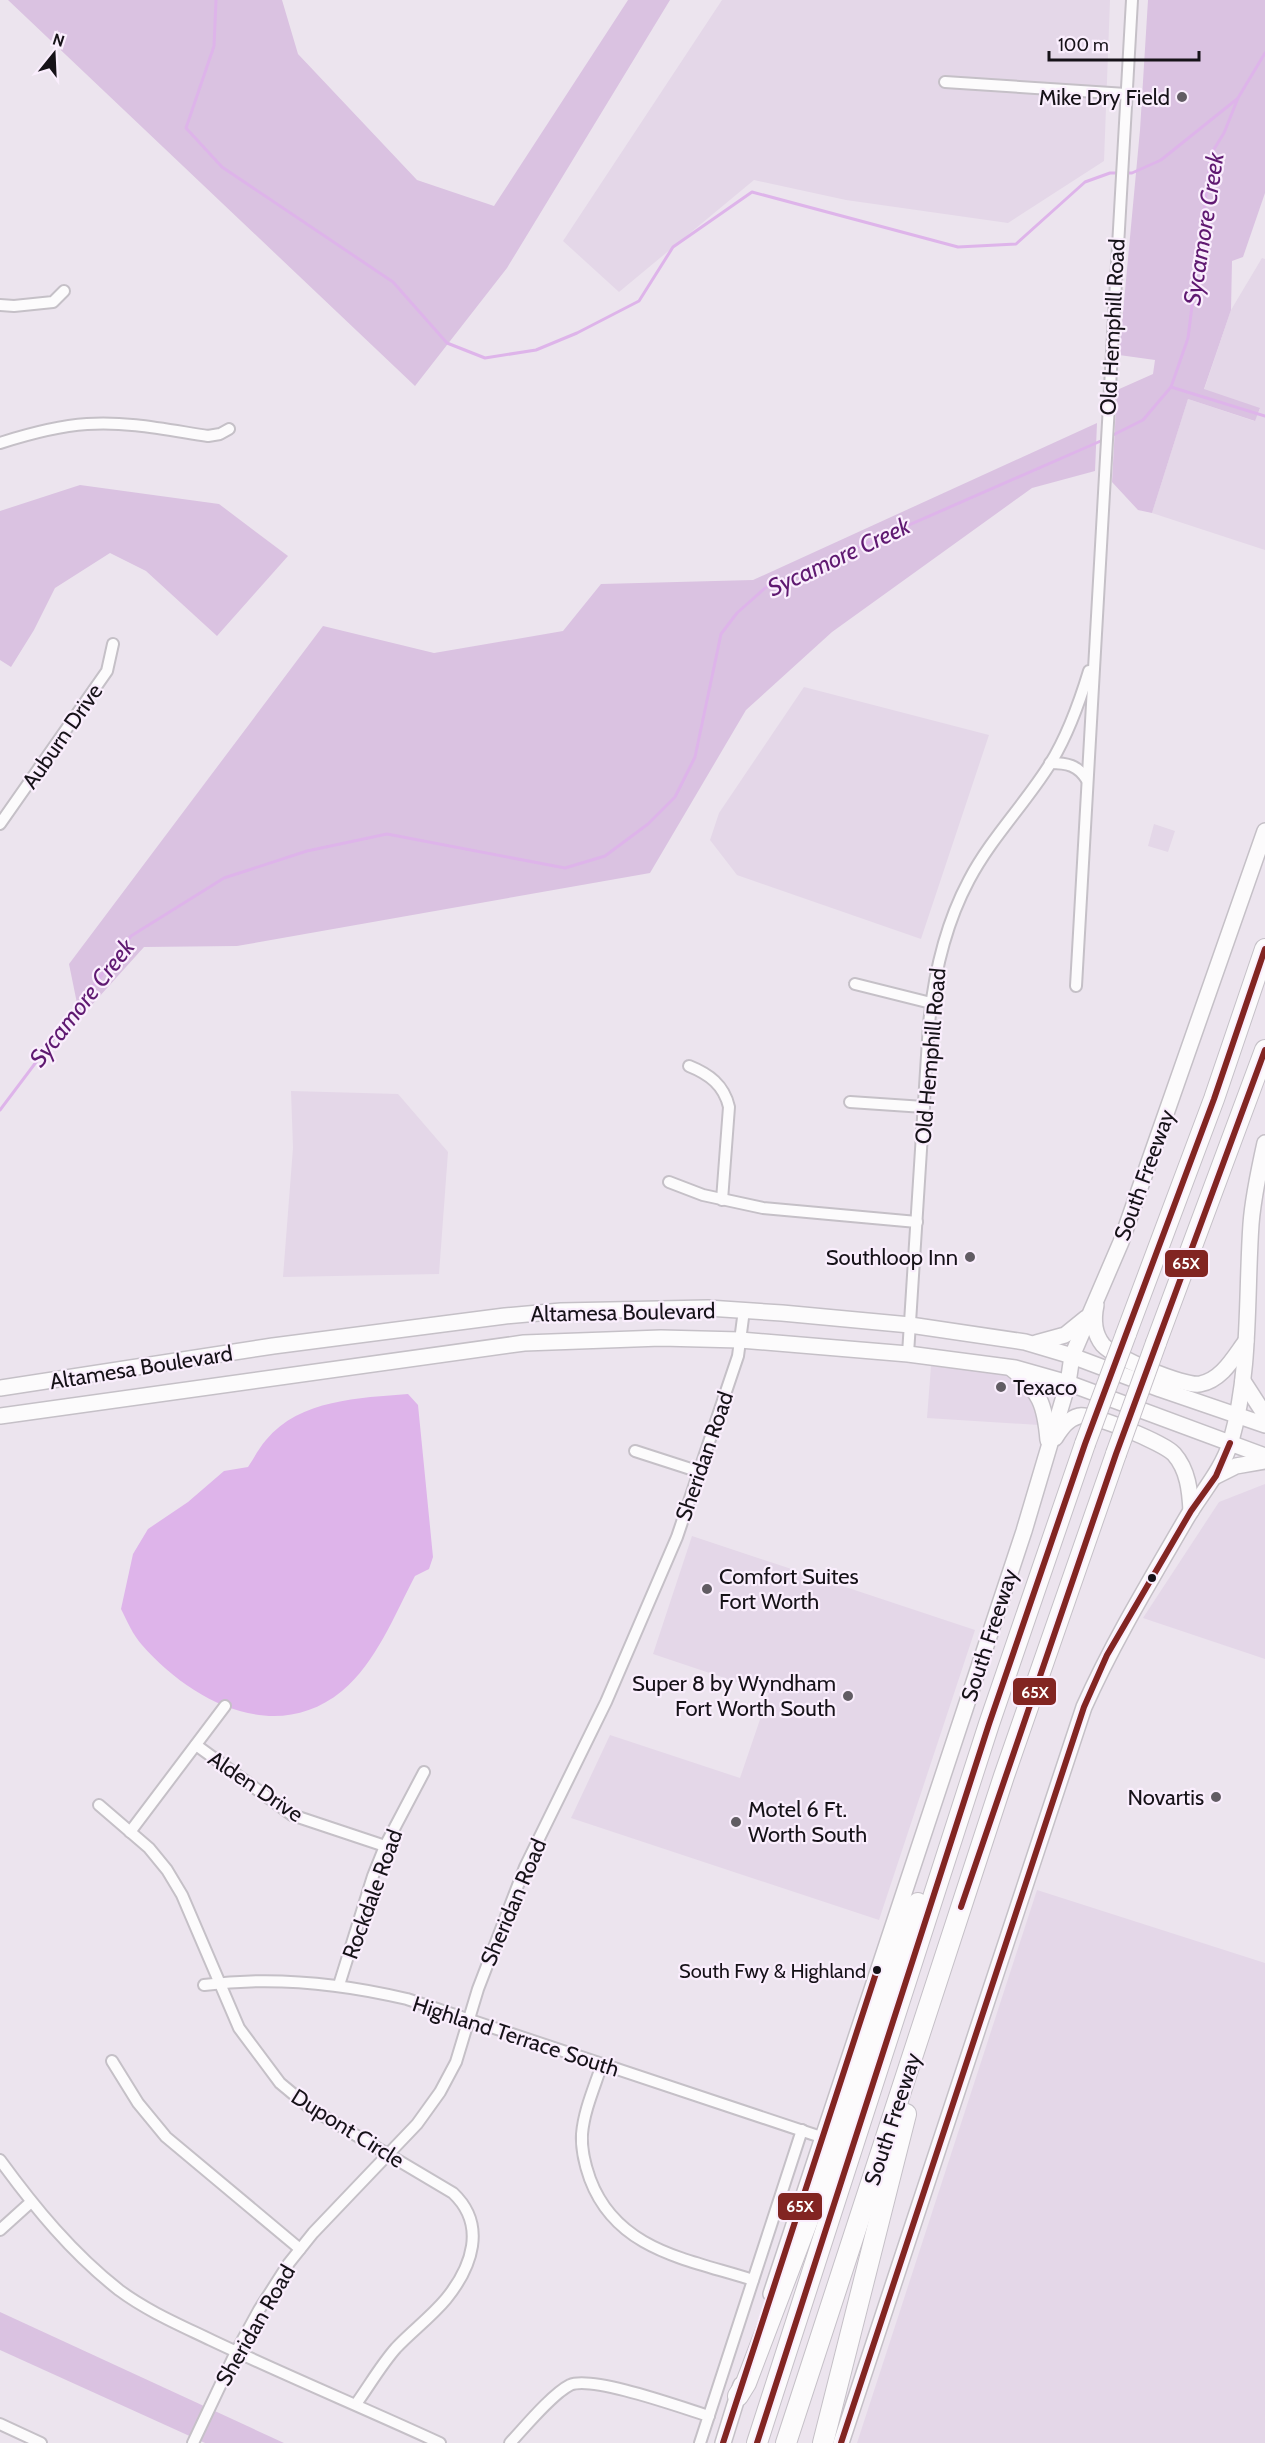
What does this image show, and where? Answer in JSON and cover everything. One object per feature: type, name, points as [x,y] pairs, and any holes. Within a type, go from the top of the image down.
[{"type":"highway","name":"South Freeway","points":[[757,2443],[988,1724],[1085,1444],[1210,1110],[1265,949]]},
{"type":"highway","name":"South Freeway","points":[[786,2443],[959,1911],[1116,1454],[1265,1050]]},
{"type":"highway","points":[[738,2396],[746,2383],[826,2170],[882,1997],[933,1864],[974,1739],[988,1724]]},
{"type":"highway","points":[[823,2443],[959,1911]]},
{"type":"main road","name":"South Freeway","points":[[723,2443],[821,2137],[1049,1449],[1068,1383],[1072,1356],[1121,1242],[1265,831]]},
{"type":"main road","points":[[841,2443],[1084,1707],[1107,1655],[1191,1511],[1216,1476],[1230,1443],[1243,1381],[1248,1338],[1251,1223],[1265,1143]]},
{"type":"main road","points":[[1099,1291],[1095,1321],[1096,1332],[1102,1343],[1109,1351],[1178,1382],[1201,1384],[1212,1380],[1223,1372],[1248,1338]]},
{"type":"main road","name":"Altamesa Boulevard","points":[[0,1388],[273,1346],[506,1316],[661,1308],[744,1310],[910,1325],[1032,1343],[1265,1425]]},
{"type":"main road","points":[[1032,1343],[1065,1335],[1088,1316]]},
{"type":"main road","name":"Altamesa Boulevard","points":[[0,1416],[524,1343],[614,1338],[740,1340],[908,1354],[1009,1367],[1068,1383],[1230,1443],[1265,1459]]},
{"type":"main road","points":[[1009,1367],[1030,1384],[1041,1400],[1046,1413],[1049,1449]]},
{"type":"main road","points":[[1243,1381],[1265,1415]]},
{"type":"main road","points":[[1049,1449],[1062,1427],[1078,1416],[1085,1416],[1151,1438],[1173,1452],[1182,1466],[1190,1494],[1191,1511]]},
{"type":"main road","points":[[1216,1476],[1236,1466],[1265,1459]]},
{"type":"street","name":"Old Hemphill Road","points":[[1076,986],[1106,424],[1132,0]]},
{"type":"street","points":[[945,81],[1126,94]]},
{"type":"street","points":[[0,305],[53,303],[64,291]]},
{"type":"street","points":[[0,443],[60,427],[88,424],[126,424],[208,436],[220,434],[229,429]]},
{"type":"street","name":"Auburn Drive","points":[[0,824],[107,671],[113,644]]},
{"type":"street","name":"Old Hemphill Road","points":[[908,1354],[931,1003],[945,938],[960,898],[981,859],[1050,763],[1075,713],[1094,654]]},
{"type":"street","points":[[1050,763],[1075,766],[1087,780]]},
{"type":"street","points":[[855,984],[931,1003]]},
{"type":"street","points":[[689,1066],[713,1078],[727,1099],[729,1107],[722,1200]]},
{"type":"street","points":[[850,1102],[924,1107]]},
{"type":"street","points":[[669,1182],[722,1200],[763,1208],[917,1222]]},
{"type":"street","name":"Sheridan Road","points":[[193,2443],[236,2352],[300,2249],[417,2124],[440,2092],[456,2062],[492,1947],[525,1867],[606,1702],[677,1537],[738,1356],[744,1310]]},
{"type":"street","points":[[635,1451],[700,1472]]},
{"type":"street","points":[[130,1832],[225,1706]]},
{"type":"street","name":"Alden Drive","points":[[196,1745],[291,1815],[385,1846]]},
{"type":"street","name":"Rockdale Road","points":[[339,1984],[373,1876],[385,1846],[424,1772]]},
{"type":"street","name":"Dupont Circle","points":[[99,1805],[159,1859],[175,1883],[239,2028],[280,2084],[310,2108],[453,2193],[464,2203],[473,2228],[472,2248],[462,2275],[445,2300],[395,2349],[356,2404]]},
{"type":"street","name":"Highland Terrace South","points":[[204,1985],[302,1981],[339,1984],[407,1999],[821,2137]]},
{"type":"street","points":[[112,2061],[138,2103],[166,2137],[300,2249]]},
{"type":"street","points":[[602,2064],[585,2116],[582,2136],[589,2175],[604,2207],[618,2225],[645,2243],[753,2280]]},
{"type":"street","points":[[700,2443],[802,2130]]},
{"type":"street","points":[[0,2160],[31,2202],[74,2250],[120,2291],[153,2311],[236,2352],[440,2443]]},
{"type":"street","points":[[0,2230],[31,2202]]},
{"type":"street","points":[[510,2443],[548,2403],[570,2385],[585,2383],[654,2398],[709,2416]]},
{"type":"street","points":[[0,2424],[41,2443]]},
{"type":"shaded area","points":[[8,0],[282,0],[298,54],[417,180],[494,206],[628,0],[670,0],[507,268],[415,386]]},
{"type":"shaded area","points":[[722,0],[1110,0],[1104,161],[1008,223],[846,200],[754,180],[619,292],[563,241]]},
{"type":"shaded area","points":[[1148,0],[1265,0],[1265,193],[1243,257],[1232,261],[1231,310],[1204,389],[1260,408],[1255,421],[1188,399],[1152,513],[1138,510],[1112,482],[1117,390],[1153,374],[1155,360],[1119,355],[1140,130]]},
{"type":"shaded area","points":[[1262,258],[1265,259],[1265,550],[1152,513],[1188,399],[1254,421],[1260,409],[1204,390],[1231,310]]},
{"type":"shaded area","points":[[1097,423],[1095,471],[1032,488],[832,632],[746,710],[650,873],[237,946],[144,947],[80,1018],[69,964],[323,626],[434,653],[563,631],[601,584],[753,580]]},
{"type":"shaded area","points":[[80,485],[219,504],[288,556],[217,636],[146,571],[110,553],[55,588],[34,630],[11,667],[0,660],[0,511]]},
{"type":"shaded area","points":[[804,687],[989,735],[921,939],[737,875],[710,840],[719,813]]},
{"type":"shaded area","points":[[1154,824],[1175,831],[1168,852],[1148,846]]},
{"type":"shaded area","points":[[291,1091],[398,1094],[448,1152],[439,1274],[283,1277],[293,1148]]},
{"type":"shaded area","points":[[931,1366],[1004,1373],[1022,1382],[1040,1410],[1039,1425],[927,1418]]},
{"type":"shaded area","points":[[408,1394],[418,1405],[433,1557],[429,1569],[415,1576],[384,1637],[365,1667],[342,1691],[316,1707],[289,1715],[262,1715],[235,1710],[209,1699],[184,1684],[139,1641],[121,1609],[133,1554],[148,1529],[188,1502],[224,1471],[248,1467],[266,1440],[280,1426],[296,1416],[332,1403]]},
{"type":"shaded area","points":[[1265,1484],[1265,1659],[1143,1618],[1219,1502]]},
{"type":"shaded area","points":[[692,1536],[975,1630],[879,1920],[571,1818],[610,1735],[740,1778],[769,1693],[653,1654]]},
{"type":"shaded area","points":[[1037,1890],[1265,1963],[1265,2443],[857,2443]]},
{"type":"shaded area","points":[[0,2312],[284,2443],[205,2443],[0,2350]]},
{"type":"waterway","points":[[216,0],[214,46],[186,128],[222,167],[393,282],[447,343],[485,358],[536,350],[577,333],[639,301],[673,247],[752,192],[958,247],[1016,244],[1085,182],[1110,173],[1132,173],[1161,160],[1237,99]]},
{"type":"waterway","name":"Sycamore Creek","points":[[1109,437],[1143,420],[1171,387],[1188,338],[1211,154],[1224,133],[1238,98],[1265,53]]},
{"type":"waterway","points":[[1171,387],[1265,416]]},
{"type":"waterway","name":"Sycamore Creek","points":[[0,1110],[131,936],[224,878],[307,851],[387,834],[565,868],[605,856],[648,824],[675,797],[695,757],[721,634],[737,613],[765,588],[1103,440]]},
{"type":"transit line","name":"65X","points":[[757,2443],[989,1724],[1085,1444],[1214,1099],[1265,949]]},
{"type":"transit line","name":"65X","points":[[961,1907],[1116,1454],[1265,1050]]},
{"type":"transit line","name":"65X","points":[[841,2443],[1084,1707],[1107,1655],[1191,1511],[1216,1476],[1230,1443]]},
{"type":"transit line","name":"65X","points":[[723,2443],[877,1970]]},
{"type":"place","name":"Mike Dry Field","points":[[1182,97]]},
{"type":"place","name":"Southloop Inn","points":[[970,1257]]},
{"type":"place","name":"Texaco","points":[[1001,1387]]},
{"type":"place","name":"Comfort Suites Fort Worth","points":[[707,1589]]},
{"type":"place","name":"Super 8 by Wyndham Fort Worth South","points":[[848,1696]]},
{"type":"place","name":"Novartis","points":[[1216,1797]]},
{"type":"place","name":"Motel 6 Ft. Worth South","points":[[736,1822]]},
{"type":"place","name":"South Fwy & Highland","points":[[877,1970]]}]
